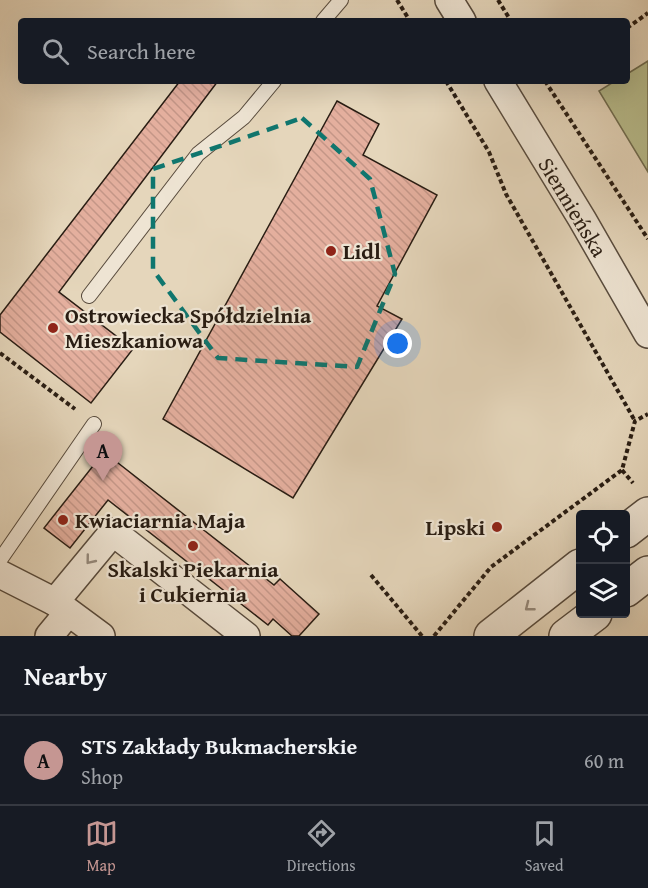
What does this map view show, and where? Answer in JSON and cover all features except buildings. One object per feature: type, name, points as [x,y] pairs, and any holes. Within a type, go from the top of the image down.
[{"type":"street","points":[[449,0],[460,18]]},
{"type":"street","name":"Siennieńska","points":[[500,84],[582,219],[648,334]]},
{"type":"street","points":[[630,528],[648,514]]},
{"type":"street","points":[[50,636],[62,608],[113,532],[246,636]]},
{"type":"street","points":[[491,636],[576,569]]},
{"type":"street","points":[[630,587],[648,573]]},
{"type":"street","points":[[0,574],[62,608],[102,636]]},
{"type":"street","points":[[566,636],[590,618]]},
{"type":"lane","points":[[326,18],[341,0]]},
{"type":"lane","points":[[89,296],[198,154],[244,117],[272,84]]},
{"type":"lane","points":[[0,560],[94,424]]},
{"type":"path","points":[[397,0],[408,18]]},
{"type":"path","points":[[498,0],[509,18]]},
{"type":"path","points":[[630,26],[648,13]]},
{"type":"path","points":[[434,636],[491,567],[622,470],[635,421],[506,194],[489,152],[448,84]]},
{"type":"path","points":[[548,84],[648,239]]},
{"type":"path","points":[[0,353],[94,424]]},
{"type":"path","points":[[635,421],[648,414]]},
{"type":"path","points":[[371,575],[422,636]]},
{"type":"highlighted area","points":[[302,118],[370,179],[395,274],[357,367],[218,358],[153,270],[153,169]]},
{"type":"green space","points":[[648,61],[648,172],[599,91],[610,84],[630,84],[630,72]]},
{"type":"place","name":"Lidl","points":[[331,251]]},
{"type":"place","name":"Ostrowiecka Spółdzielnia Mieszkaniowa","points":[[53,328]]},
{"type":"place","name":"STS Zakłady Bukmacherskie","points":[[103,481]]},
{"type":"place","name":"Kwiaciarnia Maja","points":[[63,520]]},
{"type":"place","name":"Lipski","points":[[497,527]]},
{"type":"place","name":"Skalski Piekarnia i Cukiernia","points":[[193,546]]}]
